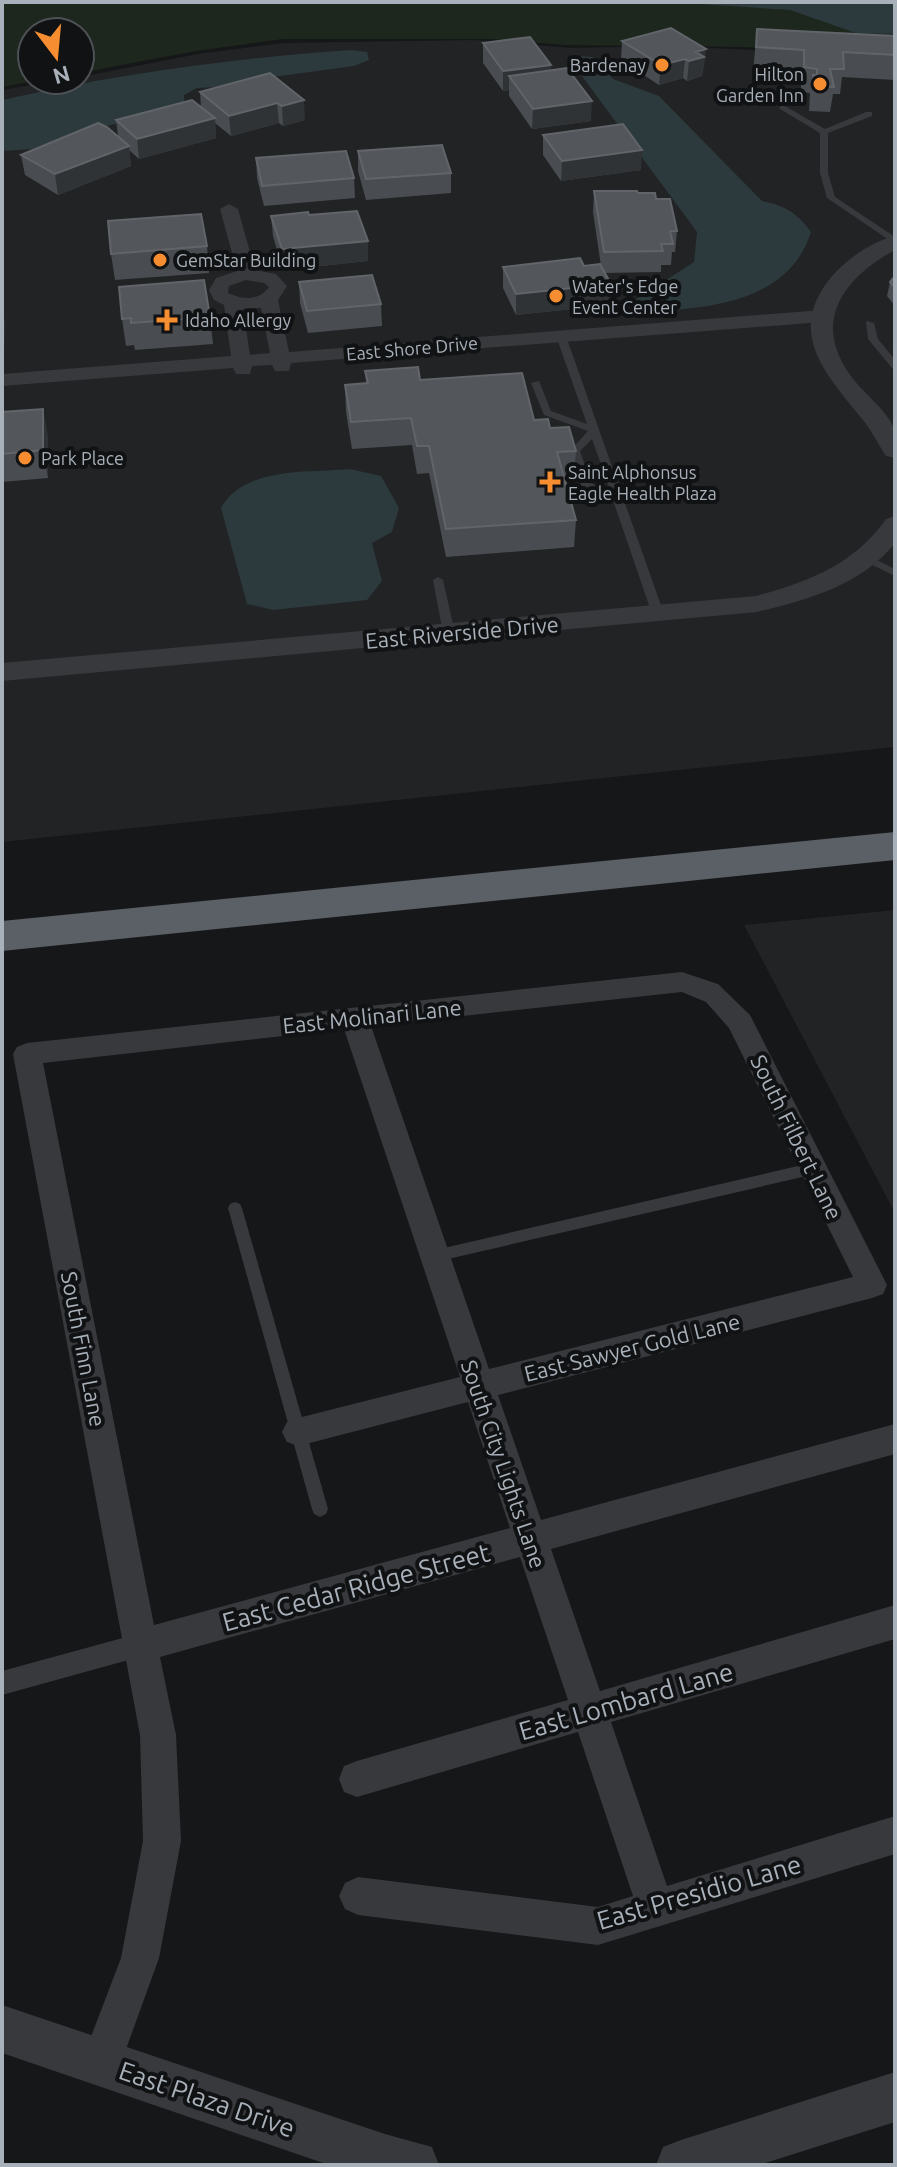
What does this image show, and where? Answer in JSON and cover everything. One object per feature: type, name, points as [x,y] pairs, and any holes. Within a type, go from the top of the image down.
[{"type":"highway","points":[[2,936],[895,846]]},
{"type":"street","points":[[229,209],[234,238],[244,258],[247,274]]},
{"type":"street","points":[[895,242],[848,271],[832,291],[820,322],[829,359],[884,430],[895,451]]},
{"type":"street","points":[[263,275],[275,282],[277,290],[269,299],[252,304],[233,302],[220,296],[219,287],[228,278],[263,275]]},
{"type":"street","points":[[269,299],[282,362]]},
{"type":"street","points":[[233,302],[242,366]]},
{"type":"street","name":"East Shore Drive","points":[[2,388],[282,362],[820,322]]},
{"type":"street","name":"East Shore Drive","points":[[2,380],[242,366]]},
{"type":"street","name":"East Riverside Drive","points":[[2,672],[757,604],[829,581],[866,558],[895,524]]},
{"type":"street","name":"East Molinari Lane","points":[[27,1054],[682,982],[715,993]]},
{"type":"street","name":"South Filbert Lane","points":[[715,993],[740,1022],[811,1169],[872,1285]]},
{"type":"street","name":"South City Lights Lane","points":[[354,1018],[656,1908]]},
{"type":"street","name":"South Finn Lane","points":[[27,1054],[158,1735],[162,1841],[140,1958],[101,2063]]},
{"type":"street","name":"East Sawyer Gold Lane","points":[[298,1432],[872,1285]]},
{"type":"street","name":"East Cedar Ridge Street","points":[[141,1645],[895,1439]]},
{"type":"street","name":"East Lombard Lane","points":[[357,1779],[895,1622]]},
{"type":"street","points":[[2,1683],[141,1645]]},
{"type":"street","name":"East Presidio Lane","points":[[358,1896],[598,1926],[895,1835]]},
{"type":"street","name":"East Plaza Drive","points":[[2,2029],[385,2159],[414,2165]]},
{"type":"street","points":[[681,2165],[895,2097]]},
{"type":"lane","points":[[783,107],[824,132]]},
{"type":"lane","points":[[824,132],[869,114]]},
{"type":"lane","points":[[824,132],[824,173],[831,198],[895,242]]},
{"type":"lane","points":[[869,323],[873,339],[895,366]]},
{"type":"lane","points":[[564,341],[658,614]]},
{"type":"lane","points":[[536,383],[547,413],[594,430]]},
{"type":"lane","points":[[594,430],[575,451],[586,485],[619,501]]},
{"type":"lane","points":[[866,558],[895,573]]},
{"type":"lane","points":[[438,580],[449,633]]},
{"type":"lane","points":[[435,1256],[811,1169]]},
{"type":"lane","points":[[235,1208],[320,1509]]},
{"type":"shaded area","points":[[2,2],[689,2],[790,10],[835,25],[895,31],[895,55],[744,47],[563,45],[491,39],[283,39],[96,70],[96,16],[16,16],[16,84],[2,87]]},
{"type":"shaded area","points":[[668,2],[895,2],[895,34],[856,33],[790,10]]},
{"type":"shaded area","points":[[474,40],[572,48],[669,46],[895,57],[895,747],[2,842],[2,90],[16,88],[16,96],[96,96],[96,74],[198,54],[283,43]]},
{"type":"shaded area","points":[[351,50],[367,52],[369,60],[354,66],[273,77],[238,86],[197,88],[184,95],[184,104],[172,111],[93,129],[33,149],[2,151],[2,100],[21,96],[96,96],[96,81],[263,58]]},
{"type":"shaded area","points":[[576,56],[593,57],[613,79],[659,96],[762,201],[778,205],[801,220],[811,232],[800,257],[783,275],[739,299],[687,309],[635,312],[629,304],[694,262],[697,232],[573,64]]},
{"type":"shaded area","points":[[350,469],[381,476],[399,508],[392,532],[372,543],[382,581],[367,600],[273,610],[247,604],[221,508],[231,494],[261,478],[279,474]]},
{"type":"shaded area","points":[[895,910],[895,1213],[744,925]]},
{"type":"building","points":[[671,28],[706,49],[696,52],[704,57],[661,65],[622,41]]},
{"type":"building","points":[[757,29],[895,36],[895,55],[843,52],[844,69],[830,69],[834,87],[813,86],[813,75],[817,75],[817,69],[804,67],[804,50],[756,47]]},
{"type":"building","points":[[530,37],[551,65],[503,71],[483,43]]},
{"type":"building","points":[[567,68],[592,101],[533,109],[509,76]]},
{"type":"building","points":[[270,73],[304,100],[282,106],[277,103],[229,116],[200,92]]},
{"type":"building","points":[[192,100],[215,118],[137,139],[116,120]]},
{"type":"building","points":[[98,123],[129,146],[55,174],[21,155]]},
{"type":"building","points":[[623,124],[642,150],[562,161],[543,135]]},
{"type":"building","points":[[442,145],[451,173],[366,179],[358,151]]},
{"type":"building","points":[[346,151],[354,178],[262,186],[256,158]]},
{"type":"building","points":[[594,191],[637,191],[655,193],[656,199],[670,199],[677,231],[670,231],[673,244],[661,244],[663,251],[604,252]]},
{"type":"building","points":[[357,211],[368,241],[282,249],[271,216],[308,212],[309,215]]},
{"type":"building","points":[[201,214],[207,246],[111,254],[108,221]]},
{"type":"building","points":[[580,258],[584,266],[600,264],[611,284],[516,294],[503,267]]},
{"type":"building","points":[[372,275],[381,304],[307,311],[299,282]]},
{"type":"building","points":[[204,280],[210,317],[131,323],[131,318],[122,319],[119,287]]},
{"type":"building","points":[[418,367],[420,380],[522,373],[534,420],[548,419],[550,428],[569,427],[576,451],[557,452],[576,520],[446,529],[429,446],[417,446],[411,418],[351,422],[345,385],[368,383],[365,371]]},
{"type":"building","points":[[43,409],[43,450],[2,454],[2,412]]},
{"type":"place","name":"Bardenay","points":[[662,65]]},
{"type":"place","name":"Hilton Garden Inn","points":[[820,84]]},
{"type":"place","name":"GemStar Building","points":[[160,260]]},
{"type":"place","name":"Water's Edge Event Center","points":[[556,296]]},
{"type":"place","name":"Idaho Allergy","points":[[167,320]]},
{"type":"place","name":"Park Place","points":[[25,458]]},
{"type":"place","name":"Saint Alphonsus Eagle Health Plaza","points":[[550,482]]}]
